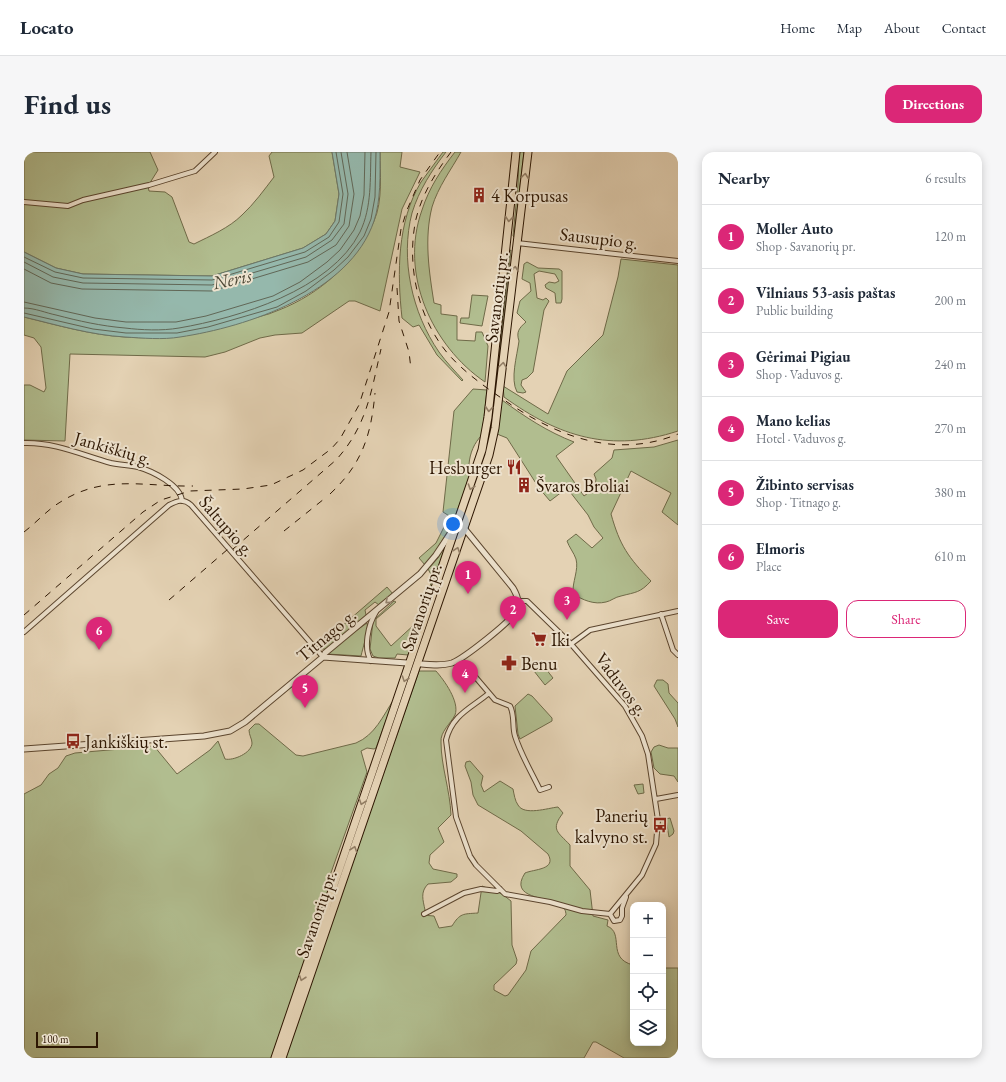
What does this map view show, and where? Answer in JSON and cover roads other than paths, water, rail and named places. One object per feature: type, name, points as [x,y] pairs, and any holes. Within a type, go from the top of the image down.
[{"type":"highway","name":"Savanorių pr.","points":[[275,1058],[475,473],[486,435],[516,152]]},
{"type":"highway","name":"Savanorių pr.","points":[[282,1058],[485,467],[495,428],[528,152]]},
{"type":"highway","points":[[507,242],[517,243]]},
{"type":"street","points":[[24,202],[68,206],[83,200],[149,185],[196,171],[214,152]]},
{"type":"street","name":"Sausupio g.","points":[[517,243],[678,261]]},
{"type":"street","name":"Jankiškių g.","points":[[24,443],[55,446],[110,463],[139,467],[175,486],[181,493],[182,501]]},
{"type":"street","name":"Šaltupio g.","points":[[24,632],[169,505],[182,501],[191,505],[323,657]]},
{"type":"street","name":"Titnago g.","points":[[24,749],[204,736],[230,731],[245,722],[323,657],[329,649],[377,610],[429,564],[458,523]]},
{"type":"street","points":[[421,664],[441,665],[459,660],[510,620],[516,611],[518,601],[512,588],[464,528]]},
{"type":"street","name":"Vaduvos g.","points":[[518,601],[527,601],[572,644],[620,700],[633,718],[642,736],[648,754],[656,799],[658,826],[654,852],[642,875],[616,908],[611,910],[610,914]]},
{"type":"street","points":[[372,661],[367,653],[367,646],[371,619],[377,610]]},
{"type":"street","points":[[572,644],[590,630],[678,611]]},
{"type":"street","points":[[661,614],[673,650],[678,655]]},
{"type":"street","points":[[323,657],[406,663]]},
{"type":"street","points":[[472,673],[494,700],[510,706],[513,714],[515,736],[540,790],[549,787]]},
{"type":"street","points":[[488,694],[459,715],[450,730],[446,744],[458,825],[472,860],[505,894],[550,902],[582,911],[610,914],[612,920],[618,921],[622,916],[621,911],[616,908]]},
{"type":"street","points":[[656,799],[678,796]]},
{"type":"street","points":[[424,914],[464,893],[481,889],[497,891],[500,889]]},
{"type":"street","name":"Vaduvos g.","points":[[621,911],[626,896]]},
{"type":"water","name":"Neris","points":[[332,152],[380,152],[380,187],[374,221],[362,246],[343,268],[320,287],[293,302],[264,315],[235,325],[207,332],[167,338],[112,336],[24,317],[24,252],[56,268],[83,274],[212,276],[303,248],[326,234],[335,221],[339,194]]},
{"type":"railway","points":[[24,615],[143,512],[161,500],[190,491],[243,489],[271,485],[303,470],[331,449],[340,439],[359,405],[389,312],[401,229],[407,210],[420,180],[440,152]]},
{"type":"railway","points":[[451,152],[440,167],[426,192],[416,219],[413,237],[414,273],[422,308],[438,341],[449,355],[471,376],[513,406],[532,418],[572,436],[613,444],[635,444],[656,441],[678,434]]},
{"type":"railway","points":[[397,288],[399,321],[409,352],[411,369]]},
{"type":"railway","points":[[233,549],[336,460],[346,447],[355,434],[366,408],[371,394],[381,349]]},
{"type":"railway","points":[[330,494],[350,472],[363,448],[371,423],[375,393]]},
{"type":"railway","points":[[24,532],[57,504],[78,493],[94,487],[126,484],[193,486]]},
{"type":"railway","points":[[284,531],[324,499]]},
{"type":"railway","points":[[169,600],[235,543]]},
{"type":"place","name":"4 Korpusas","points":[[479,195]]},
{"type":"place","name":"Hesburger","points":[[514,467]]},
{"type":"place","name":"Švaros Broliai","points":[[524,485]]},
{"type":"place","name":"Moller Auto","points":[[468,594]]},
{"type":"place","name":"Gėrimai Pigiau","points":[[567,620]]},
{"type":"place","name":"Vilniaus 53-asis paštas","points":[[513,629]]},
{"type":"place","name":"Iki","points":[[539,639]]},
{"type":"place","name":"Elmoris","points":[[99,650]]},
{"type":"place","name":"Benu","points":[[509,663]]},
{"type":"place","name":"Mano kelias","points":[[465,693]]},
{"type":"place","name":"Žibinto servisas","points":[[305,708]]},
{"type":"place","name":"Jankiškių st.","points":[[73,741]]},
{"type":"place","name":"Panerių kalvyno st.","points":[[660,825]]}]
